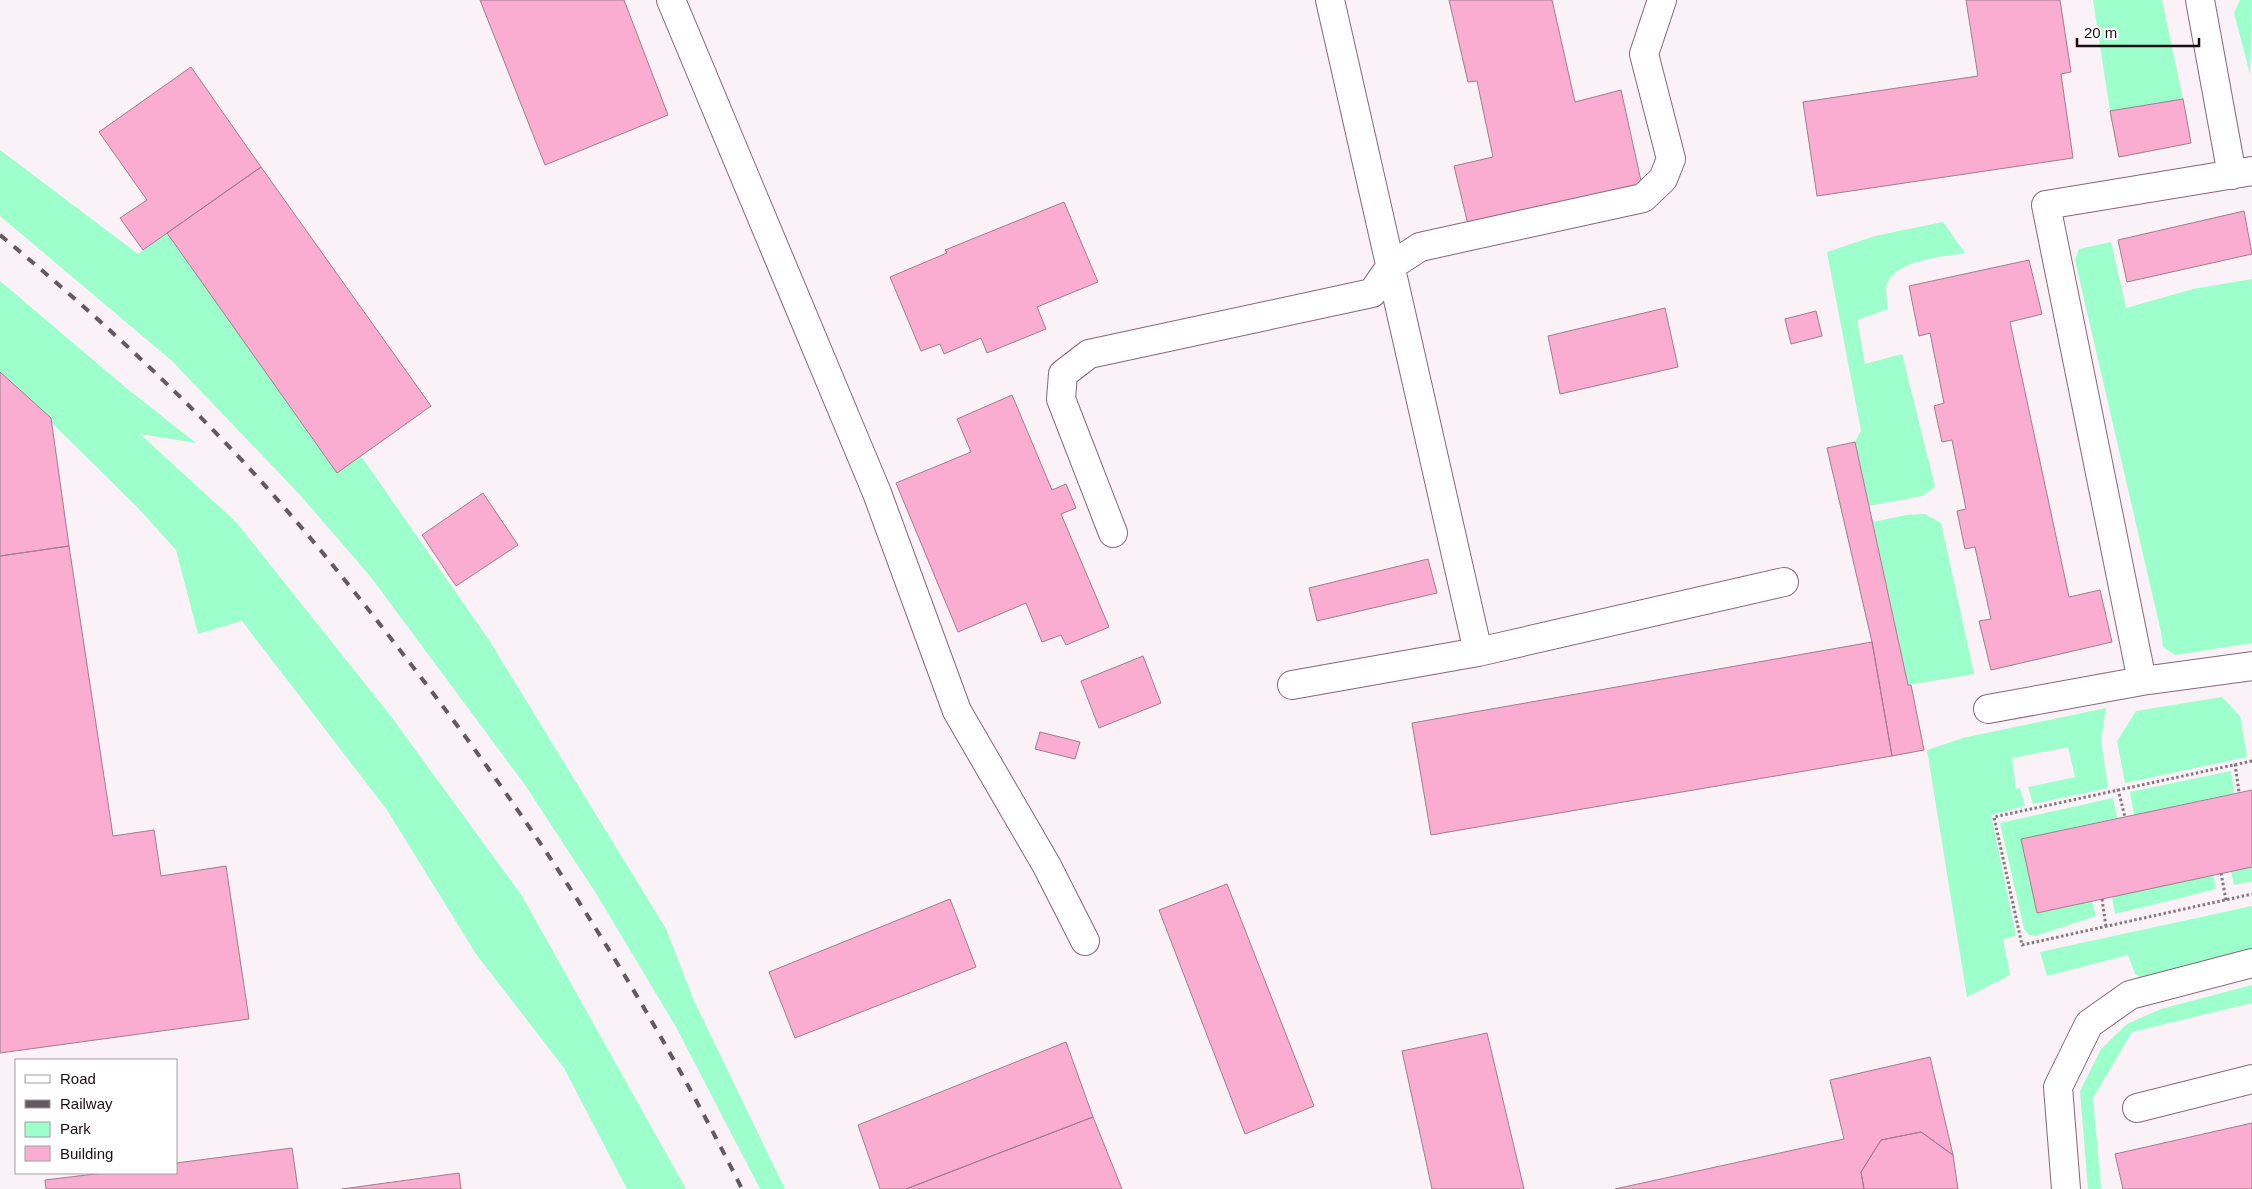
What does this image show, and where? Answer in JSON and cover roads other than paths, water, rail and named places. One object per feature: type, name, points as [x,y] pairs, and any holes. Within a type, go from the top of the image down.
[{"type":"lane","points":[[670,0],[877,494],[957,711],[1047,866],[1085,941]]},
{"type":"lane","points":[[1330,0],[1478,652]]},
{"type":"lane","points":[[1113,533],[1061,399],[1063,374],[1088,354],[1372,293],[1391,266],[1420,247],[1643,198],[1662,179],[1671,160],[1644,54],[1662,0]]},
{"type":"lane","points":[[2142,681],[2046,205],[2242,173],[2200,0]]},
{"type":"lane","points":[[1292,684],[1478,652],[1784,582]]},
{"type":"lane","points":[[1988,709],[2142,681],[2252,666]]},
{"type":"lane","points":[[2066,1189],[2058,1087],[2089,1024],[2130,995],[2252,963]]},
{"type":"lane","points":[[2138,1108],[2252,1079]]},
{"type":"railway","points":[[0,235],[111,331],[164,381],[242,460],[338,571],[454,721],[544,849],[587,915],[668,1050],[742,1189]]}]
